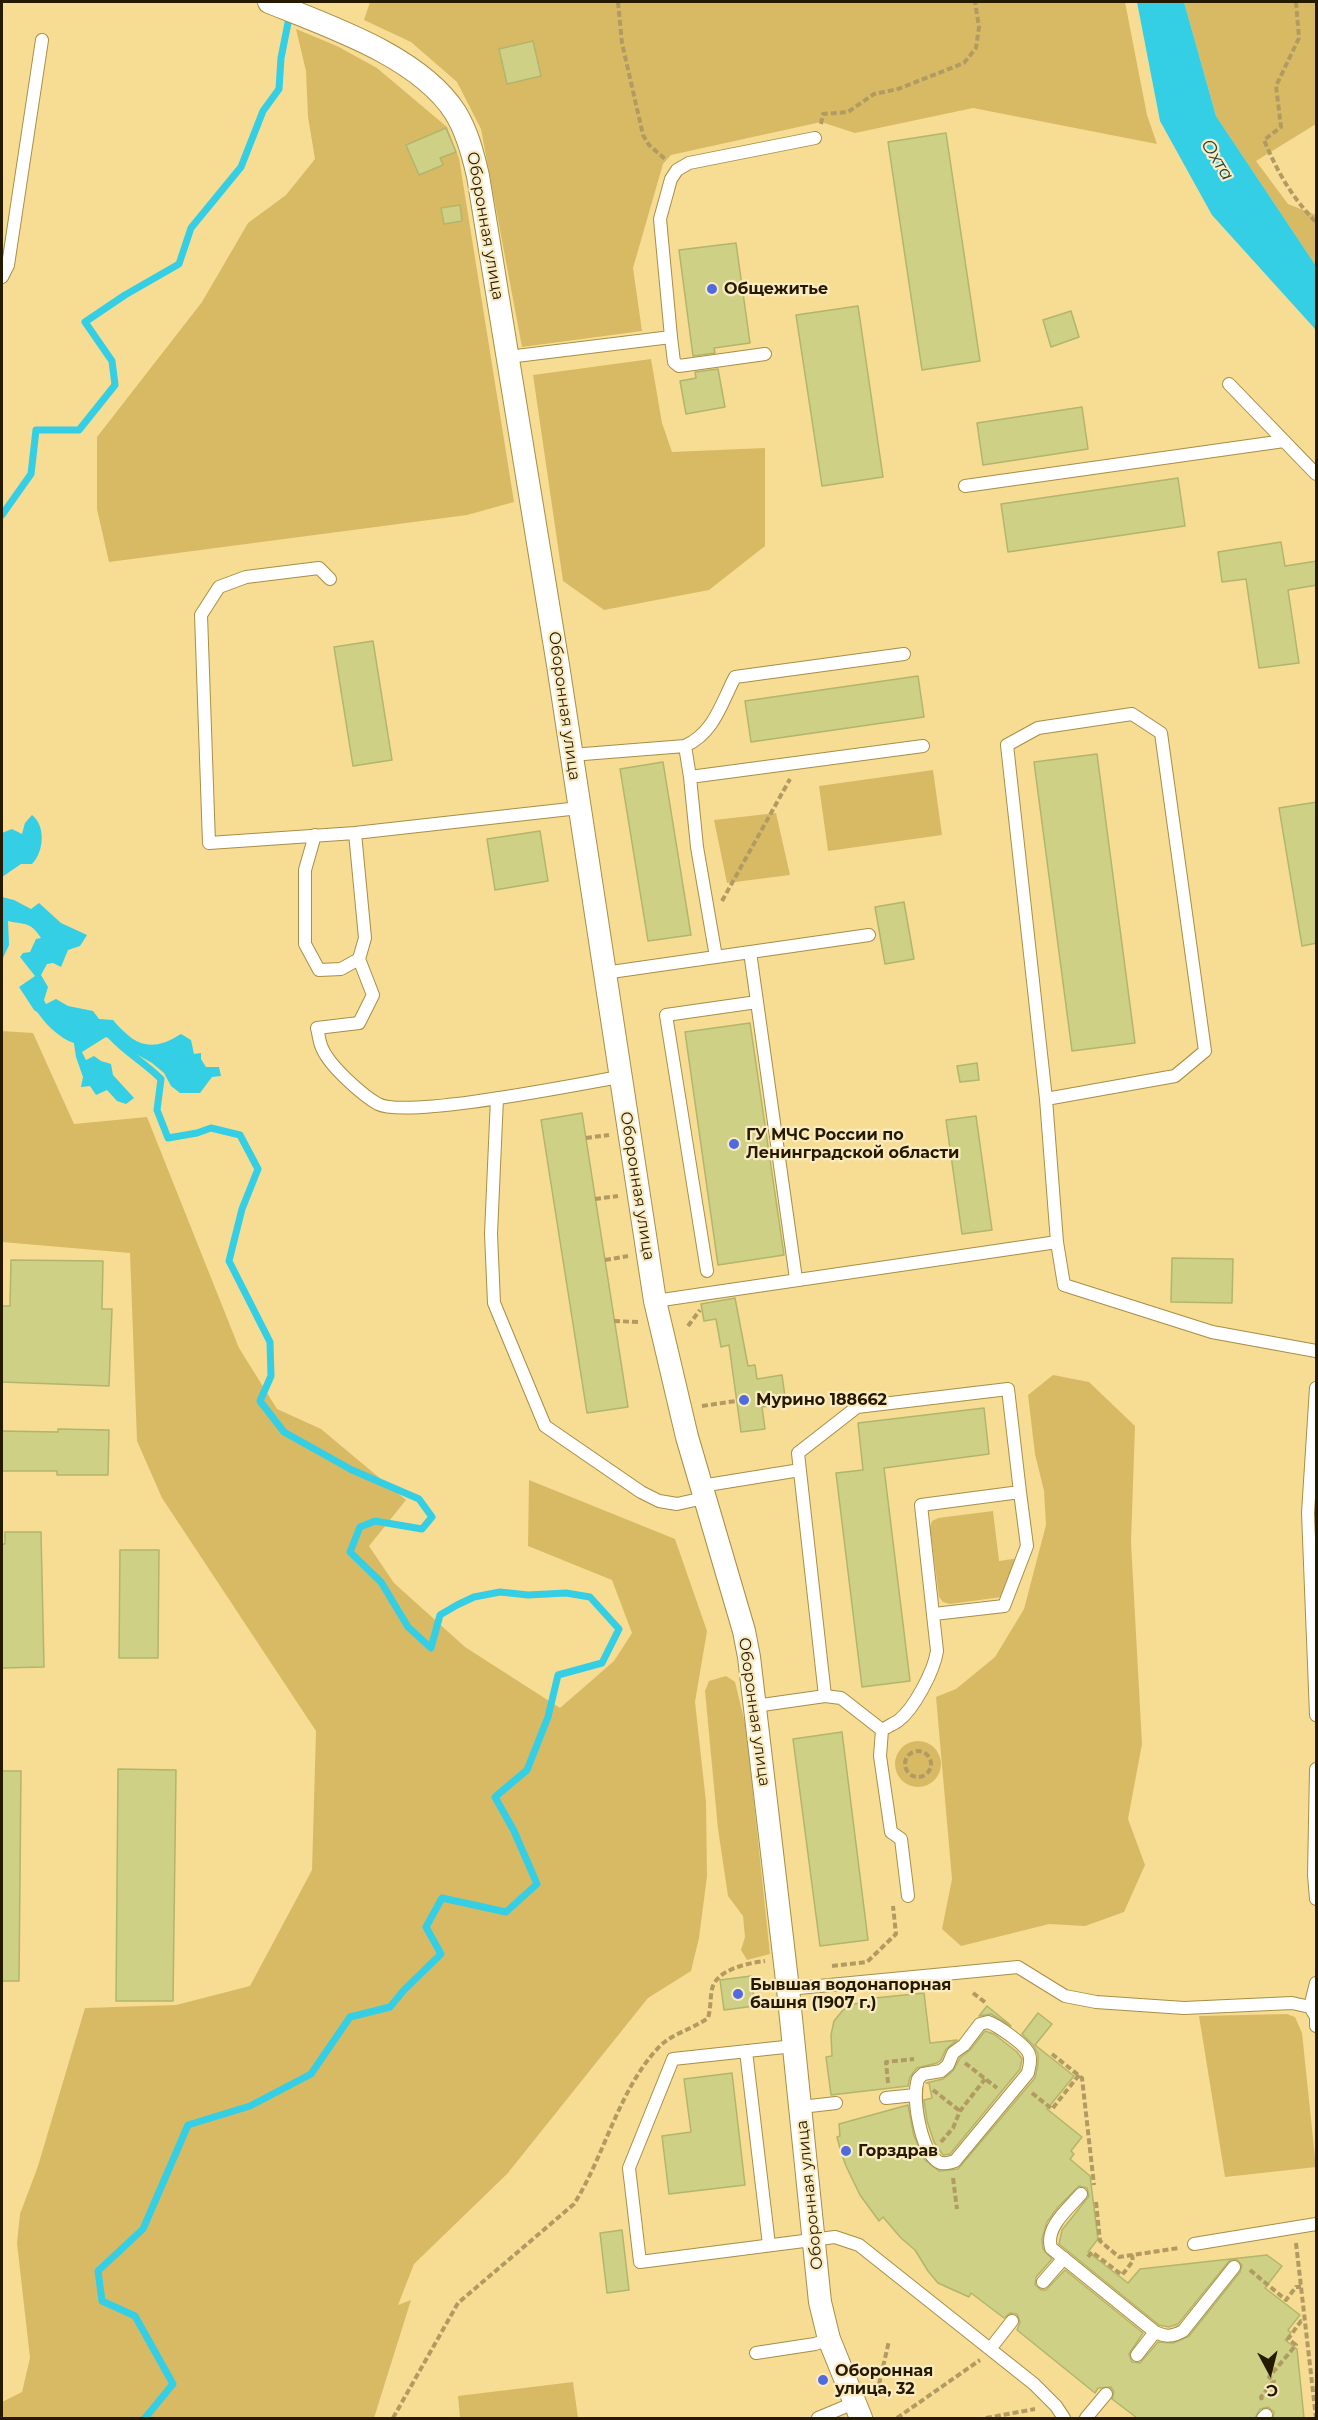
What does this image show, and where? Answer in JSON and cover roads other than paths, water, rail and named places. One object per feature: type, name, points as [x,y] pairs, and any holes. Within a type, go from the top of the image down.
[{"type":"street","name":"Оборонная улица","points":[[269,2],[398,58],[431,86],[454,111],[469,140],[478,176],[571,755],[655,1301],[687,1437],[744,1631],[788,1989],[820,2302],[829,2339],[858,2411]]},
{"type":"lane","points":[[2,277],[8,265],[42,40]]},
{"type":"lane","points":[[765,354],[680,366],[674,362],[660,219],[676,170],[689,163],[815,138]]},
{"type":"lane","points":[[508,357],[671,337]]},
{"type":"lane","points":[[1229,384],[1317,474]]},
{"type":"lane","points":[[965,486],[1284,441]]},
{"type":"lane","points":[[330,579],[319,568],[246,577],[219,587],[201,615],[209,843],[355,833],[579,808]]},
{"type":"lane","points":[[571,755],[685,746],[699,740],[710,728],[735,677],[904,654]]},
{"type":"lane","points":[[1046,1100],[1175,1076],[1204,1051],[1161,733],[1132,714],[1038,728],[1008,745],[1046,1100],[1057,1242],[1064,1285],[1212,1332],[1317,1351]]},
{"type":"lane","points":[[685,746],[697,847],[716,957]]},
{"type":"lane","points":[[690,777],[923,746]]},
{"type":"lane","points":[[355,833],[365,938],[359,959],[373,995],[359,1023],[317,1028],[322,1050],[339,1073],[380,1105],[418,1108],[496,1098],[620,1077]]},
{"type":"lane","points":[[315,835],[305,870],[305,944],[319,970],[341,969],[359,959]]},
{"type":"lane","points":[[604,973],[869,935]]},
{"type":"lane","points":[[750,952],[796,1279]]},
{"type":"lane","points":[[707,1270],[666,1015],[757,1002]]},
{"type":"lane","points":[[496,1098],[491,1234],[494,1303],[545,1426],[641,1492],[659,1501],[677,1504],[702,1492],[800,1470]]},
{"type":"lane","points":[[655,1301],[1057,1242]]},
{"type":"lane","points":[[1317,1388],[1308,1513],[1317,1715]]},
{"type":"lane","points":[[825,1696],[798,1453],[857,1407],[1008,1389],[1027,1546],[1004,1606],[934,1614]]},
{"type":"lane","points":[[882,1730],[900,1719],[922,1688],[934,1666],[937,1651],[921,1505],[1020,1492]]},
{"type":"lane","points":[[755,1706],[825,1696],[841,1698],[882,1730]]},
{"type":"lane","points":[[882,1730],[880,1756],[891,1832],[901,1839],[908,1896]]},
{"type":"lane","points":[[1317,1769],[1314,1875],[1317,1899]]},
{"type":"lane","points":[[788,1989],[1018,1967],[1065,1996],[1096,2002],[1184,2008],[1292,2003],[1310,2007],[1316,2017],[1317,2026]]},
{"type":"lane","points":[[1310,2007],[1317,1983]]},
{"type":"lane","points":[[988,2022],[996,2024],[1029,2051],[1031,2062],[1028,2073],[960,2156],[950,2163],[936,2160],[932,2154],[920,2128],[915,2095],[918,2079],[923,2074],[941,2071],[948,2065],[953,2053],[964,2045],[980,2024],[988,2022]]},
{"type":"lane","points":[[794,2046],[673,2058],[629,2168],[640,2262],[835,2237],[859,2245],[1034,2384],[1056,2406],[1064,2418]]},
{"type":"lane","points":[[746,2051],[769,2245]]},
{"type":"lane","points":[[886,2098],[915,2095]]},
{"type":"lane","points":[[801,2107],[837,2103]]},
{"type":"lane","points":[[1081,2194],[1052,2230],[1048,2239],[1051,2248],[1155,2332],[1165,2336],[1174,2336],[1183,2331],[1234,2267]]},
{"type":"lane","points":[[1194,2244],[1317,2224]]},
{"type":"lane","points":[[1043,2282],[1064,2258]]},
{"type":"lane","points":[[992,2350],[1012,2321]]},
{"type":"lane","points":[[1137,2355],[1155,2332]]},
{"type":"lane","points":[[756,2353],[814,2344],[829,2339]]},
{"type":"lane","points":[[1086,2418],[1106,2394]]},
{"type":"lane","points":[[818,2418],[858,2411]]},
{"type":"water","name":"Охта","points":[[1137,2],[1184,2],[1216,116],[1316,266],[1316,330],[1212,215],[1160,121]]},
{"type":"water","points":[[32,815],[40,826],[42,839],[39,853],[32,864],[21,864],[2,877],[2,833],[12,829],[22,834],[25,823]]},
{"type":"water","points":[[2,897],[14,900],[31,909],[39,903],[61,923],[87,935],[80,946],[68,950],[61,967],[53,963],[47,964],[41,975],[48,987],[44,1000],[46,1004],[56,999],[68,1006],[93,1011],[99,1019],[113,1020],[129,1036],[144,1044],[161,1043],[181,1034],[191,1040],[194,1054],[201,1053],[201,1059],[206,1067],[219,1067],[221,1076],[212,1077],[200,1093],[180,1093],[171,1086],[164,1073],[152,1063],[106,1037],[82,1052],[86,1060],[94,1056],[111,1064],[113,1075],[134,1098],[126,1104],[117,1101],[107,1090],[96,1095],[90,1086],[81,1087],[83,1077],[76,1057],[73,1037],[34,1010],[19,987],[35,976],[20,957],[23,953],[30,952],[36,939],[41,938],[30,926],[8,921],[9,945],[2,960]]},
{"type":"waterway","points":[[2,515],[31,474],[36,430],[79,430],[115,385],[112,361],[85,322],[125,295],[179,264],[191,228],[241,167],[263,111],[279,89],[281,58],[290,13]]},
{"type":"waterway","points":[[41,1011],[58,1030],[70,1038],[81,1041]]},
{"type":"waterway","points":[[112,1037],[161,1079],[157,1110],[168,1138],[211,1128],[240,1135],[258,1169],[242,1209],[229,1261],[270,1342],[271,1376],[260,1401],[284,1432],[352,1470],[419,1499],[432,1517],[422,1529],[375,1521],[360,1527],[350,1552],[381,1582],[408,1627],[431,1648],[440,1615],[474,1597],[500,1592],[528,1595],[566,1593],[590,1597],[619,1629],[602,1663],[558,1675],[548,1717],[527,1770],[495,1797],[514,1831],[537,1884],[506,1912],[442,1898],[426,1927],[441,1954],[390,2007],[350,2017],[311,2074],[250,2106],[188,2125],[143,2229],[98,2271],[102,2301],[135,2316],[173,2384],[145,2418]]},
{"type":"place","name":"Общежитье","points":[[712,289]]},
{"type":"place","name":"ГУ МЧС России по Ленинградской области","points":[[734,1144]]},
{"type":"place","name":"Мурино 188662","points":[[744,1400]]},
{"type":"place","name":"Бывшая водонапорная башня (1907 г.)","points":[[738,1994]]},
{"type":"place","name":"Горздрав","points":[[846,2151]]},
{"type":"place","name":"Оборонная улица, 32","points":[[823,2380]]}]
